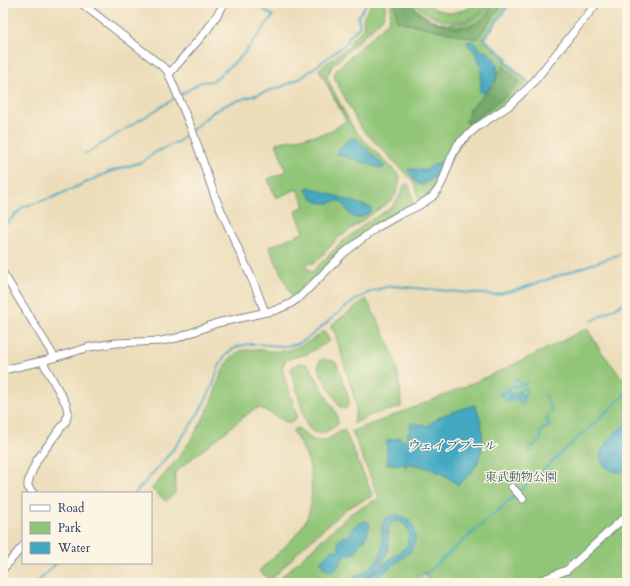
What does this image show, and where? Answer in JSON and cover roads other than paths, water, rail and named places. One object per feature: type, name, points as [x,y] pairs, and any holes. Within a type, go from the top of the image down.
[{"type":"street","points":[[81,3],[167,70],[192,130],[215,197],[266,312]]},
{"type":"street","points":[[169,74],[207,30],[226,3]]},
{"type":"street","points":[[3,370],[55,358],[90,347],[116,343],[161,341],[177,338],[217,323],[276,310],[290,304],[300,297],[344,253],[376,228],[432,197],[438,190],[443,180],[458,144],[477,127],[510,104],[532,84],[597,3]]},
{"type":"street","points":[[3,273],[55,358]]},
{"type":"street","points":[[32,492],[28,487],[30,476],[43,452],[66,421],[68,412],[66,404],[43,361]]},
{"type":"street","points":[[512,487],[523,499]]},
{"type":"street","points":[[534,583],[567,570],[627,516]]},
{"type":"street","points":[[3,569],[22,547]]},
{"type":"water","points":[[472,41],[482,51],[489,53],[497,64],[497,72],[494,82],[483,94],[480,91],[480,65],[476,54],[466,43]]},
{"type":"water","points":[[356,138],[385,167],[383,169],[337,154],[337,151],[349,139]]},
{"type":"water","points":[[439,162],[442,164],[433,179],[422,185],[418,184],[407,170],[426,170]]},
{"type":"water","points":[[309,187],[372,208],[371,211],[362,217],[355,218],[350,215],[344,204],[339,201],[321,203],[315,200],[305,189]]},
{"type":"water","name":"ウェイブプール","points":[[475,405],[482,429],[482,445],[478,462],[474,469],[458,485],[441,474],[422,466],[409,464],[405,467],[405,464],[387,464],[387,440],[398,439],[398,437],[403,440],[411,440],[407,437],[411,423],[427,426],[443,415]]},
{"type":"water","points":[[627,422],[627,471],[613,471],[606,467],[602,461],[601,455],[606,443]]},
{"type":"water","points":[[399,515],[409,520],[414,528],[415,540],[411,551],[370,583],[361,583],[407,545],[409,534],[406,526],[400,521],[392,522],[388,528],[387,553],[381,563],[373,572],[359,583],[350,583],[353,581],[352,579],[358,575],[359,576],[371,566],[381,554],[382,529],[385,519],[390,516]]},
{"type":"water","points":[[365,521],[369,522],[370,525],[365,540],[359,544],[357,551],[343,556],[339,566],[336,569],[331,571],[327,570],[322,565],[321,560],[332,550],[338,551],[338,543],[342,537],[350,535],[353,527]]},
{"type":"waterway","points":[[85,154],[201,82],[213,81],[242,56],[273,16],[254,3]]},
{"type":"waterway","points":[[3,227],[23,207],[54,197],[109,172],[142,162],[154,153],[179,141],[213,112],[230,103],[281,87],[301,78],[348,42],[348,38],[360,26],[358,17],[367,3]]},
{"type":"waterway","points":[[510,3],[483,39],[506,58],[504,61],[529,83]]},
{"type":"waterway","points":[[136,492],[185,434],[208,395],[223,359],[229,352],[238,347],[248,344],[277,346],[296,344],[305,340],[316,332],[355,300],[378,289],[392,286],[494,295],[520,289],[627,252]]},
{"type":"waterway","points":[[592,321],[627,301]]},
{"type":"waterway","points":[[509,393],[506,391],[508,388],[518,385],[519,384],[519,380],[515,379],[513,386],[515,387],[527,383]]},
{"type":"waterway","points":[[517,396],[517,392],[526,387]]},
{"type":"waterway","points":[[499,394],[502,396],[505,391],[509,389],[510,393]]},
{"type":"waterway","points":[[510,402],[510,395],[513,394],[515,395],[515,396],[515,399],[511,400],[510,396],[513,395],[514,396],[516,397],[520,404],[523,404],[524,400],[523,397],[523,396],[521,394],[517,395],[519,399],[522,399],[527,389]]},
{"type":"waterway","points":[[499,394],[502,391],[504,393],[506,402]]},
{"type":"waterway","points":[[508,401],[508,396],[510,393],[519,393]]},
{"type":"waterway","points":[[415,583],[511,499],[627,393]]},
{"type":"waterway","points":[[530,452],[531,447],[541,441],[540,433],[542,429],[549,427],[546,419],[552,411],[546,396]]},
{"type":"waterway","points":[[37,583],[55,564]]},
{"type":"park label","name":"東武動物公園","points":[[521,477]]}]
